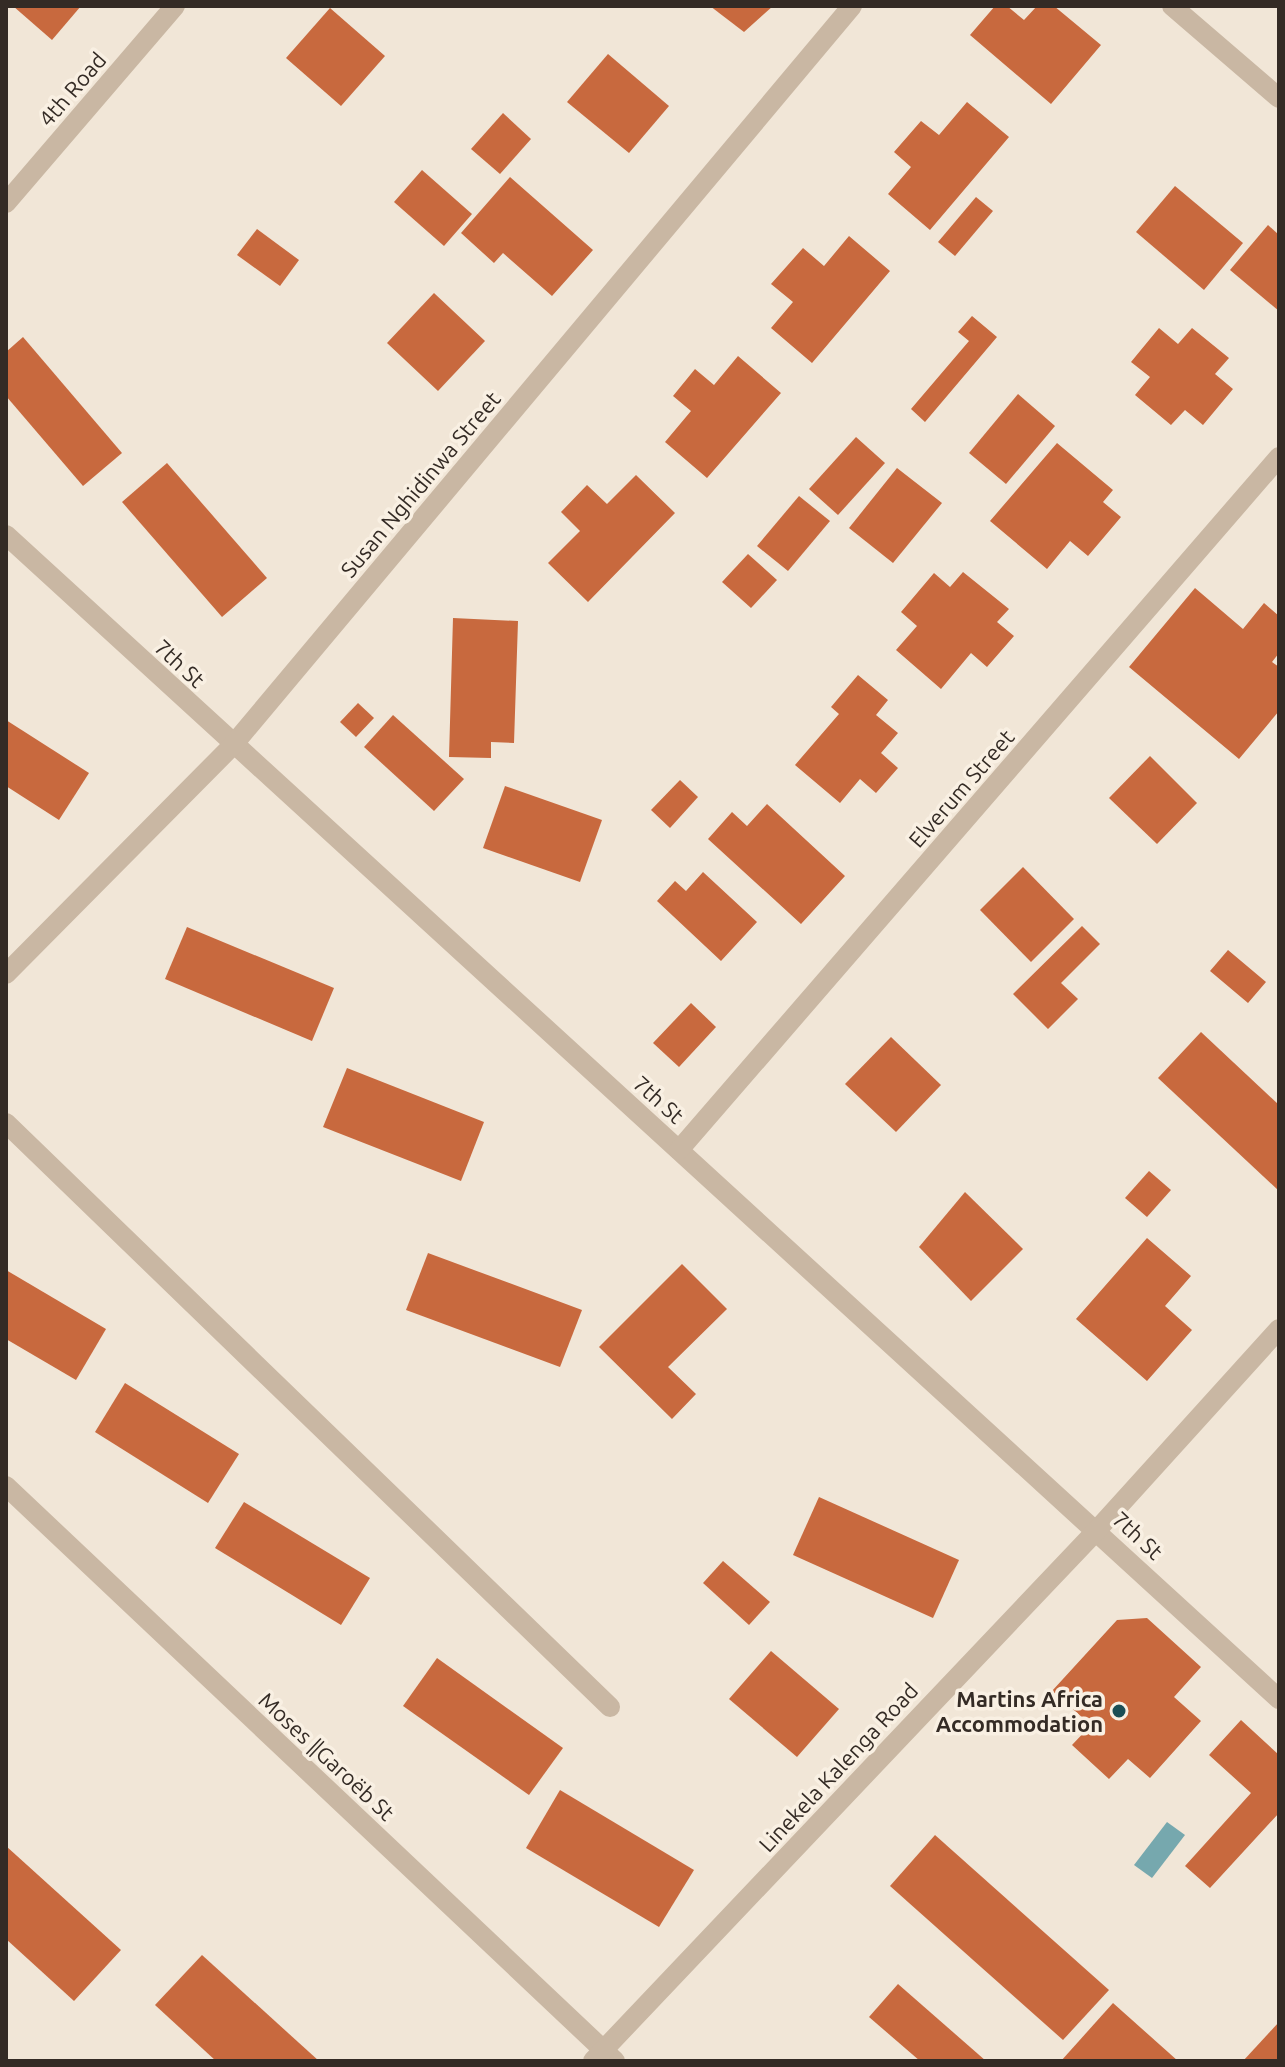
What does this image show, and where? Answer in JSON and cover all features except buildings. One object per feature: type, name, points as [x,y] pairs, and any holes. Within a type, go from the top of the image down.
[{"type":"street","name":"4th Road","points":[[6,203],[175,6]]},
{"type":"street","name":"Susan Nghidinwa Street","points":[[6,974],[233,745],[852,6]]},
{"type":"street","points":[[1172,6],[1279,98]]},
{"type":"street","name":"Elverum Street","points":[[679,1150],[1279,457]]},
{"type":"street","name":"7th St","points":[[6,535],[1279,1699]]},
{"type":"street","points":[[6,1123],[610,1707]]},
{"type":"street","name":"Linekela Kalenga Road","points":[[603,2058],[1097,1530],[1279,1329]]},
{"type":"street","name":"Moses ǁGaroëb St","points":[[6,1486],[603,2058]]},
{"type":"water","points":[[1167,1822],[1185,1835],[1152,1878],[1134,1865]]},
{"type":"place","name":"Martins Africa Accommodation","points":[[1119,1711]]}]
